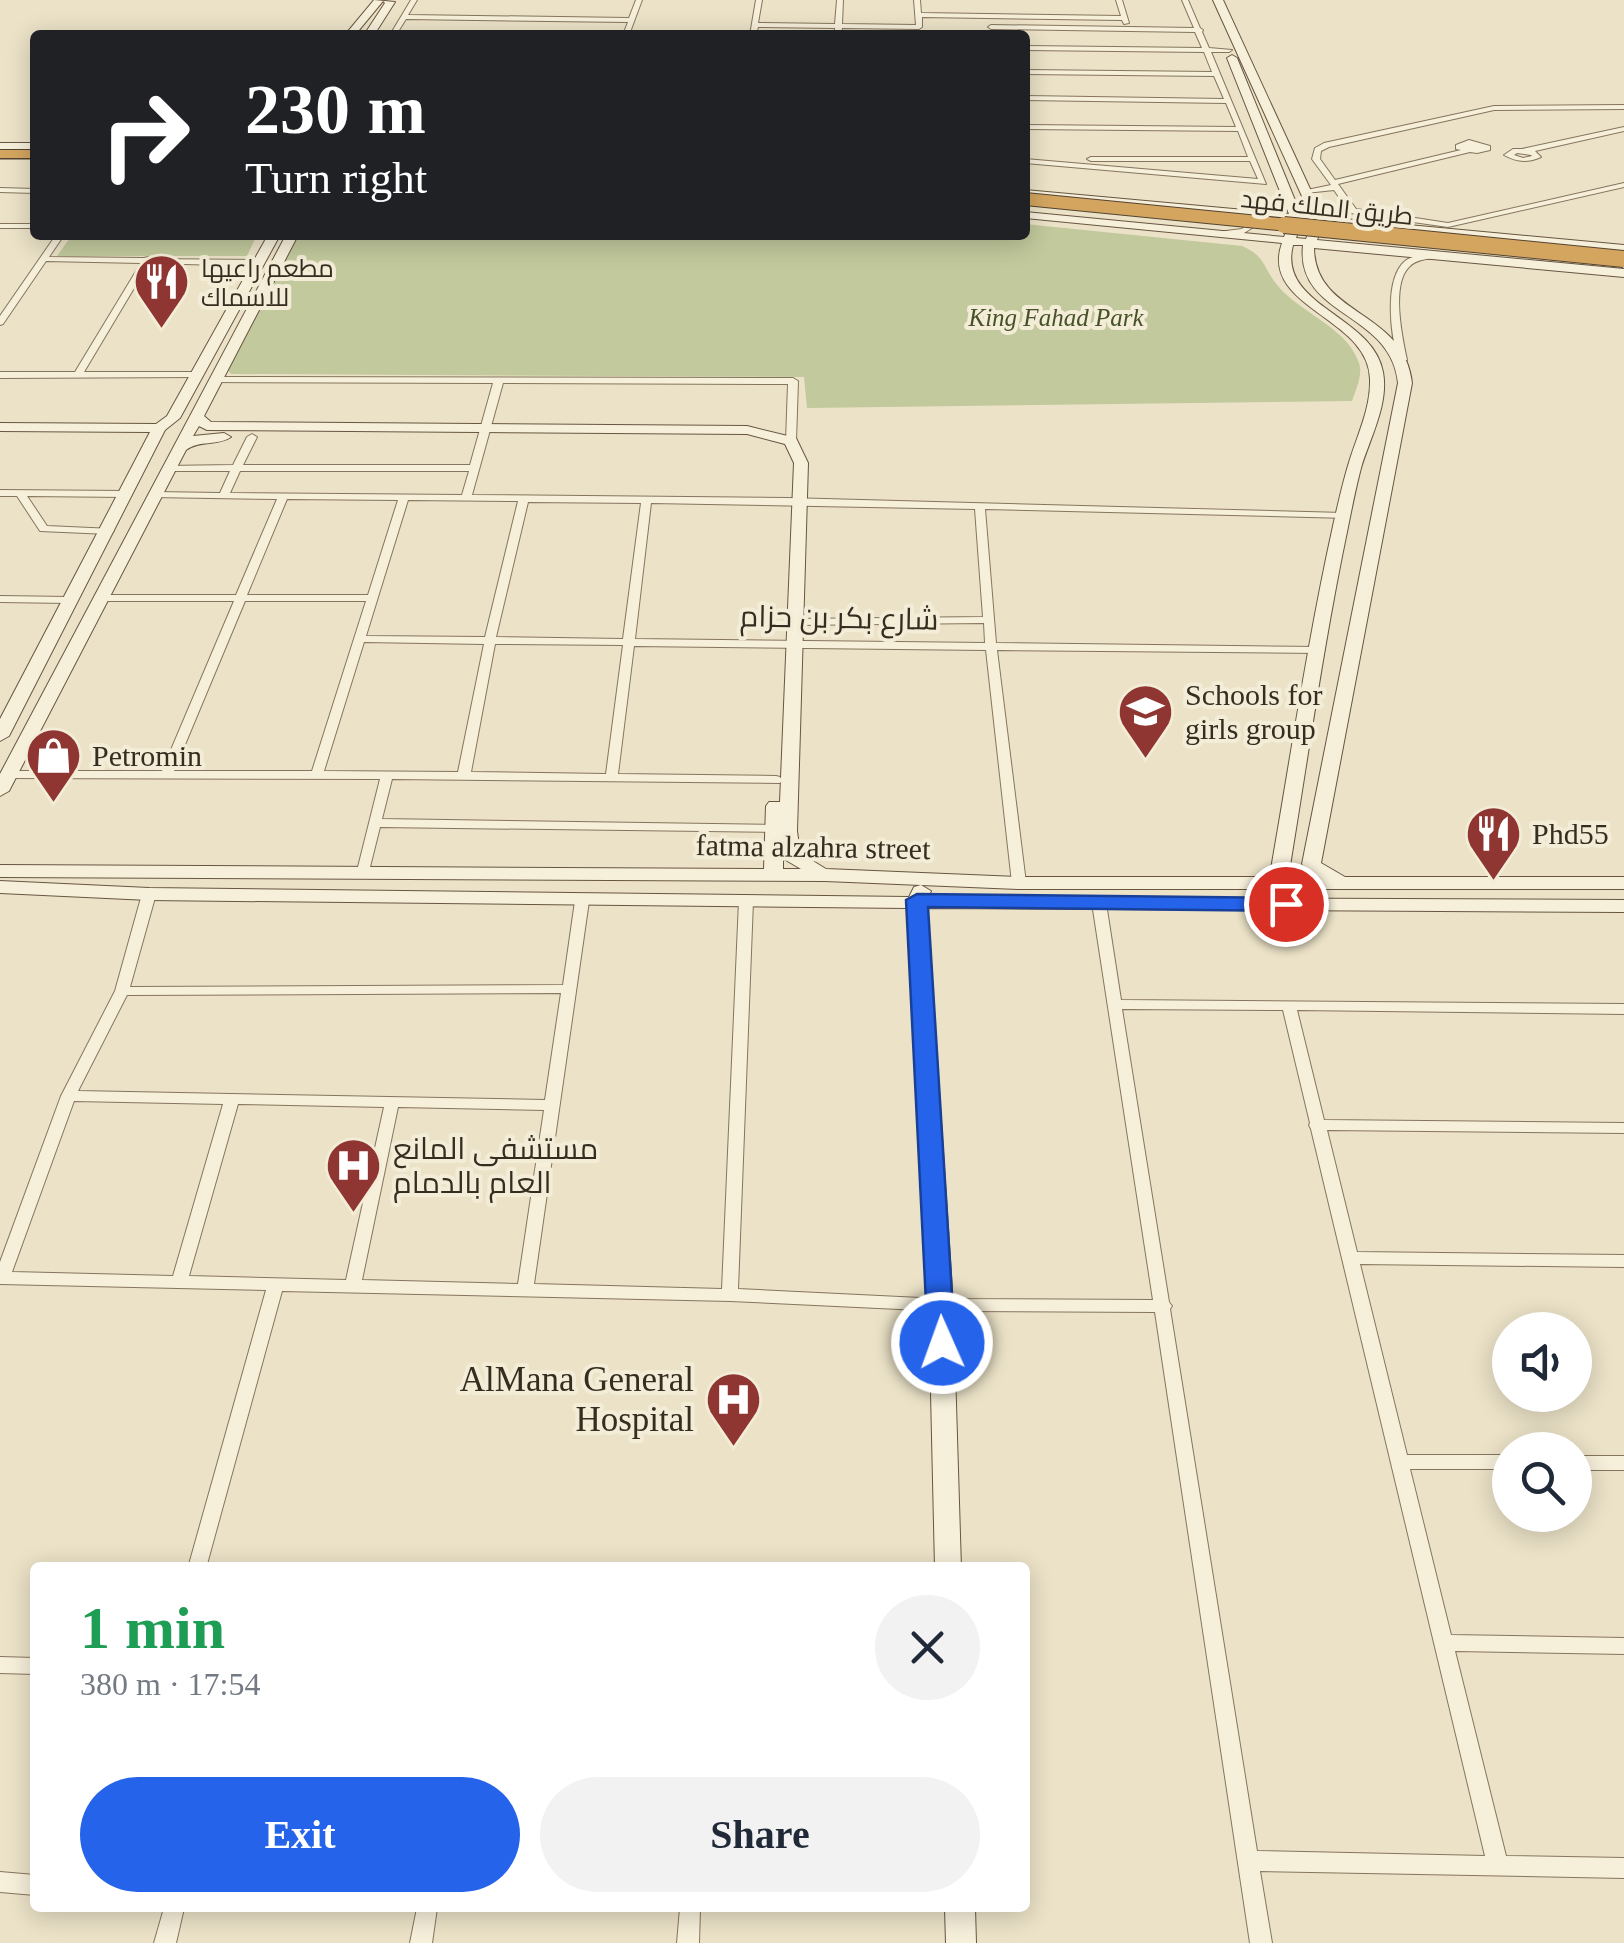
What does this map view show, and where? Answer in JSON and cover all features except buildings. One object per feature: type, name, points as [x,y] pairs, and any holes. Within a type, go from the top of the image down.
[{"type":"highway","points":[[0,152],[30,152]]},
{"type":"highway","name":"طريق الملك فهد","points":[[1030,197],[1624,262]]},
{"type":"highway","name":"طريق الملك فهد","points":[[1030,207],[1624,262]]},
{"type":"street","points":[[355,30],[383,0],[390,2],[372,30]]},
{"type":"street","points":[[396,30],[414,0]]},
{"type":"street","points":[[628,30],[639,0]]},
{"type":"street","points":[[754,30],[759,0]]},
{"type":"street","points":[[754,25],[839,30],[840,0]]},
{"type":"street","points":[[916,0],[919,30]]},
{"type":"street","points":[[1119,0],[1127,29]]},
{"type":"street","points":[[1030,160],[1263,182],[1185,0]]},
{"type":"street","points":[[1206,0],[1297,218]]},
{"type":"street","points":[[1218,0],[1318,221],[1304,254],[1310,276],[1317,286],[1370,326],[1402,360]]},
{"type":"street","points":[[918,15],[1124,18]]},
{"type":"street","points":[[989,16],[991,30]]},
{"type":"street","points":[[404,17],[633,20]]},
{"type":"street","points":[[1030,30],[1200,30]]},
{"type":"street","points":[[1030,48],[1229,50]]},
{"type":"street","points":[[1030,72],[1218,74]]},
{"type":"street","points":[[1030,98],[1229,101]]},
{"type":"street","points":[[1624,107],[1494,108],[1327,145],[1318,150],[1316,160],[1354,211],[1362,215],[1448,225],[1624,184]]},
{"type":"street","points":[[1030,126],[1241,129]]},
{"type":"street","points":[[1525,151],[1624,129]]},
{"type":"street","points":[[1304,185],[1334,183],[1468,150]]},
{"type":"street","points":[[1030,160],[1253,160]]},
{"type":"street","points":[[0,190],[30,190]]},
{"type":"street","points":[[1030,196],[1624,249]]},
{"type":"street","points":[[1222,234],[1244,231],[1249,226],[1248,218],[1239,213]]},
{"type":"street","points":[[1030,215],[1624,273]]},
{"type":"street","points":[[1285,275],[1282,252],[1297,218]]},
{"type":"street","points":[[0,226],[30,226]]},
{"type":"street","points":[[1168,229],[1251,244],[1272,256],[1316,306],[1350,330],[1374,361],[1378,374],[1344,516],[1280,872],[1260,882]]},
{"type":"street","points":[[0,322],[57,240]]},
{"type":"street","points":[[0,736],[156,434],[174,418],[271,240]]},
{"type":"street","points":[[0,792],[194,415],[289,240]]},
{"type":"street","points":[[1310,276],[1311,260],[1318,255],[1345,250],[1396,251]]},
{"type":"street","points":[[1349,882],[1320,873],[1311,864],[1405,383],[1395,314],[1403,270],[1415,260],[1436,255]]},
{"type":"street","points":[[46,259],[258,262]]},
{"type":"street","points":[[78,375],[148,259]]},
{"type":"street","points":[[0,375],[196,375]]},
{"type":"street","points":[[214,380],[794,381],[791,442],[801,463],[794,501],[788,642],[788,831],[791,855],[824,874]]},
{"type":"street","points":[[466,498],[499,380]]},
{"type":"street","points":[[194,415],[207,426],[733,439],[776,443],[790,452],[796,622],[788,642],[776,780],[773,874]]},
{"type":"street","points":[[0,428],[156,434]]},
{"type":"street","points":[[179,449],[189,441],[206,437],[747,430],[791,442]]},
{"type":"street","points":[[0,438],[156,434]]},
{"type":"street","points":[[223,496],[252,438]]},
{"type":"street","points":[[170,468],[474,468]]},
{"type":"street","points":[[0,493],[127,494]]},
{"type":"street","points":[[20,493],[44,528],[109,530]]},
{"type":"street","points":[[156,495],[794,501],[1344,516]]},
{"type":"street","points":[[167,774],[283,496]]},
{"type":"street","points":[[317,774],[404,498]]},
{"type":"street","points":[[464,776],[490,640],[524,498]]},
{"type":"street","points":[[612,777],[646,500]]},
{"type":"street","points":[[980,506],[991,644],[1020,882]]},
{"type":"street","points":[[103,598],[372,598]]},
{"type":"street","points":[[0,600],[69,600]]},
{"type":"street","points":[[796,622],[989,620]]},
{"type":"street","name":"شارع بكر بن حزام","points":[[359,638],[1319,650]]},
{"type":"street","points":[[9,775],[387,774],[776,780]]},
{"type":"street","points":[[363,871],[387,774]]},
{"type":"street","points":[[375,823],[774,828]]},
{"type":"street","name":"fatma alzahra street","points":[[0,871],[824,874],[1020,882],[1624,883]]},
{"type":"street","points":[[183,874],[148,888],[122,991],[68,1096],[1,1278],[730,1294],[940,1304],[1164,1306]]},
{"type":"street","points":[[948,1562],[940,1304],[917,900],[921,891],[972,881]]},
{"type":"street","points":[[0,887],[148,894],[582,901],[1624,906]]},
{"type":"street","points":[[525,1290],[582,901]]},
{"type":"street","points":[[730,1294],[746,901]]},
{"type":"street","points":[[1099,903],[1118,1004],[1261,1943]]},
{"type":"street","points":[[122,991],[568,988]]},
{"type":"street","points":[[1118,1004],[1624,1010]]},
{"type":"street","points":[[1288,1006],[1498,1865]]},
{"type":"street","points":[[68,1096],[552,1105]]},
{"type":"street","points":[[179,1282],[232,1099]]},
{"type":"street","points":[[353,1286],[392,1102]]},
{"type":"street","points":[[1316,1124],[1624,1128]]},
{"type":"street","points":[[1349,1258],[1624,1261]]},
{"type":"street","points":[[199,1562],[276,1284]]},
{"type":"street","points":[[1399,1462],[1492,1462]]},
{"type":"street","points":[[1592,1463],[1624,1463]]},
{"type":"street","points":[[1443,1643],[1624,1646]]},
{"type":"street","points":[[2,1670],[30,1667]]},
{"type":"street","points":[[1248,1860],[1624,1868]]},
{"type":"street","points":[[0,1882],[30,1885]]},
{"type":"street","points":[[165,1943],[173,1912]]},
{"type":"street","points":[[421,1943],[426,1912]]},
{"type":"street","points":[[688,1943],[690,1912]]},
{"type":"street","points":[[960,1912],[961,1943]]},
{"type":"green space","name":"King Fahad Park","points":[[1030,225],[1242,246],[1260,258],[1287,296],[1344,340],[1353,350],[1360,372],[1352,401],[807,408],[804,377],[231,374],[226,368],[293,240],[1030,240]]},
{"type":"green space","points":[[68,240],[255,240],[247,256],[57,256]]},
{"type":"place","name":"مطعم راعيها للاسماك","points":[[162,331]]},
{"type":"place","name":"Schools for girls group","points":[[1146,761]]},
{"type":"place","name":"Petromin","points":[[53,805]]},
{"type":"place","name":"Phd55","points":[[1493,883]]},
{"type":"place","name":"مستشفى المانع العام بالدمام","points":[[354,1215]]},
{"type":"place","name":"AlMana General Hospital","points":[[733,1448]]},
{"type":"route","points":[[942,1343],[917,900],[1286,904]]}]
